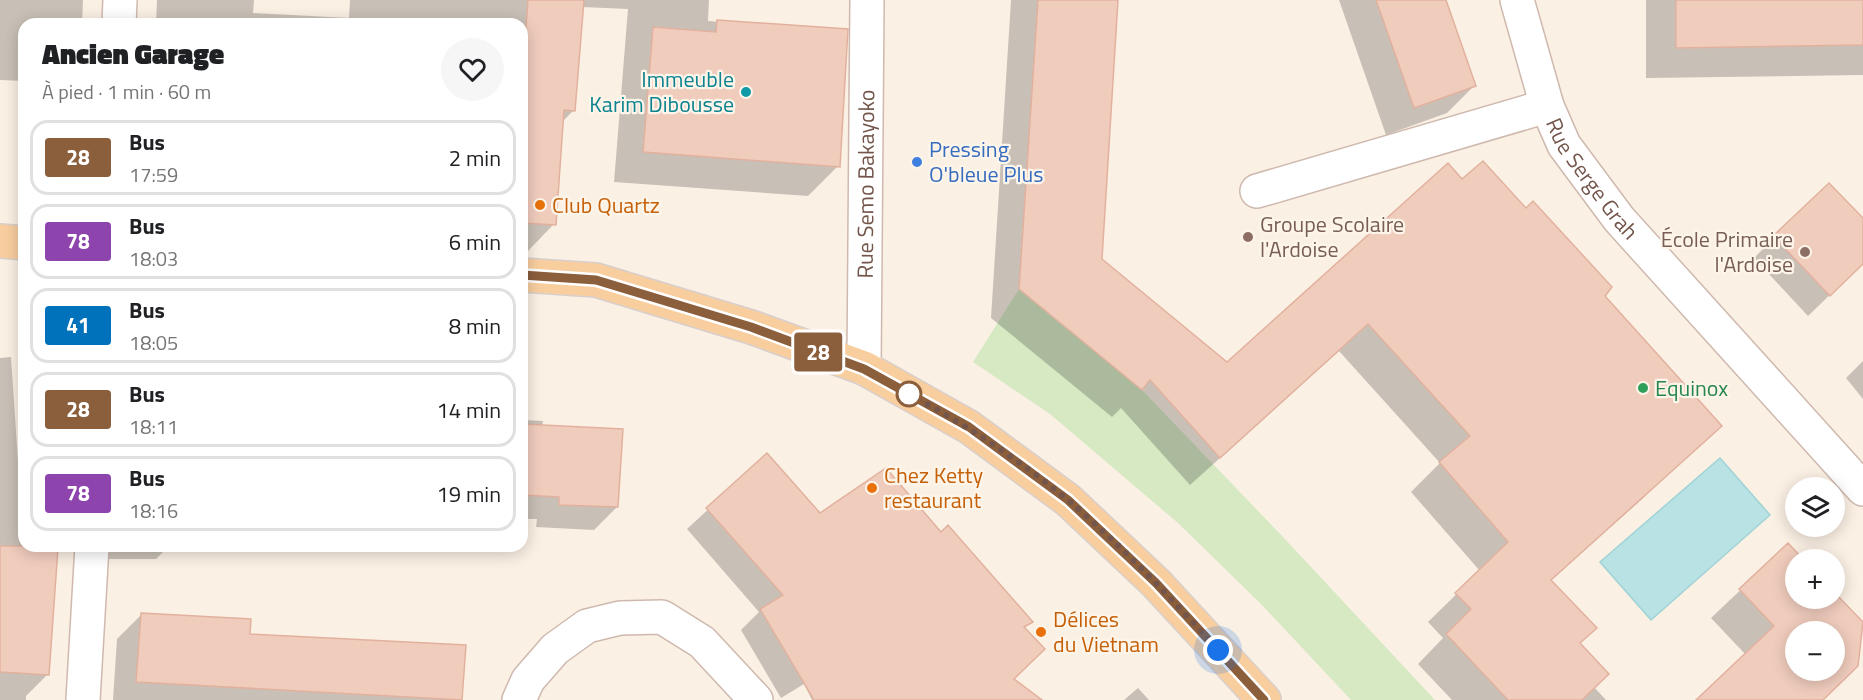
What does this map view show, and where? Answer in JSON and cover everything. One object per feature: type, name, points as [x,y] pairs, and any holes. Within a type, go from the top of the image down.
[{"type":"main road","points":[[0,242],[18,243]]},
{"type":"main road","points":[[528,275],[596,280],[751,327],[864,369],[969,427],[1068,500],[1156,583],[1264,700]]},
{"type":"street","points":[[119,18],[120,0]]},
{"type":"street","name":"Rue Semo Bakayoko","points":[[864,369],[867,0]]},
{"type":"street","name":"Rue Serge Grah","points":[[1517,0],[1547,106],[1564,145],[1619,219],[1863,489]]},
{"type":"street","points":[[1257,191],[1547,106]]},
{"type":"street","points":[[83,700],[92,552]]},
{"type":"street","points":[[519,700],[528,680],[555,649],[586,626],[620,618],[662,617],[702,642],[756,700]]},
{"type":"green space","points":[[1019,289],[1142,390],[1435,700],[1351,700],[1261,604],[1178,523],[1050,414],[973,362]]},
{"type":"water","points":[[1720,458],[1770,515],[1651,620],[1600,562]]},
{"type":"building","points":[[528,0],[584,0],[575,111],[564,110],[556,225],[528,223]]},
{"type":"building","points":[[1038,0],[1118,0],[1102,259],[1227,362],[1448,163],[1462,179],[1483,161],[1526,208],[1533,201],[1612,287],[1605,296],[1722,426],[1551,580],[1597,628],[1580,643],[1609,674],[1582,700],[1508,700],[1446,634],[1471,609],[1455,593],[1508,542],[1439,462],[1470,436],[1368,324],[1220,458],[1150,380],[1142,390],[1019,289]]},
{"type":"building","points":[[1376,0],[1446,0],[1476,86],[1414,108]]},
{"type":"building","points":[[1676,0],[1863,0],[1863,45],[1676,48]]},
{"type":"building","name":"Immeuble Karim Dibousse","points":[[717,20],[848,29],[840,167],[643,152],[653,27],[716,32]]},
{"type":"building","points":[[1829,183],[1863,218],[1863,264],[1830,296],[1773,236]]},
{"type":"building","points":[[528,424],[623,429],[618,507],[559,505],[559,497],[528,495]]},
{"type":"building","points":[[767,453],[820,513],[886,468],[941,532],[948,525],[1033,622],[1024,627],[1045,649],[1014,679],[1042,700],[814,700],[760,609],[783,595],[706,508]]},
{"type":"building","points":[[1788,543],[1794,549],[1785,549],[1785,609],[1845,609],[1845,603],[1863,622],[1858,666],[1845,679],[1845,621],[1785,621],[1785,681],[1843,681],[1823,700],[1696,700],[1774,626],[1739,589]]},
{"type":"building","points":[[0,546],[18,546],[18,552],[58,552],[49,675],[0,672]]},
{"type":"building","points":[[141,613],[251,619],[250,634],[466,645],[462,700],[136,682]]},
{"type":"bus line","name":"28","points":[[528,275],[596,280],[751,327],[864,369],[969,427],[1068,500],[1156,583],[1264,700]]},
{"type":"place","name":"Immeuble Karim Dibousse","points":[[746,92]]},
{"type":"place","name":"Pressing O'bleue Plus","points":[[917,162]]},
{"type":"place","name":"Club Quartz","points":[[540,205]]},
{"type":"place","name":"Groupe Scolaire l'Ardoise","points":[[1248,237]]},
{"type":"place","name":"École Primaire l'Ardoise","points":[[1805,252]]},
{"type":"place","name":"Equinox","points":[[1643,388]]},
{"type":"place","name":"Chez Ketty restaurant","points":[[872,488]]},
{"type":"place","name":"Délices du Vietnam","points":[[1041,632]]},
{"type":"route","points":[[909,394],[969,427],[1068,500],[1156,583],[1218,650]]}]
